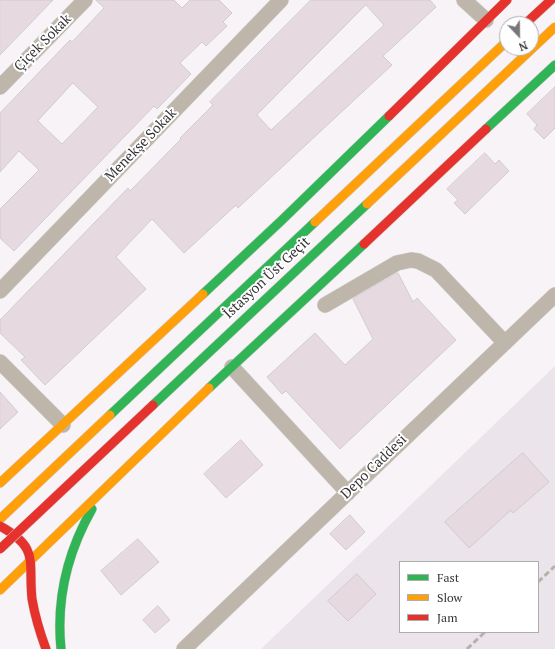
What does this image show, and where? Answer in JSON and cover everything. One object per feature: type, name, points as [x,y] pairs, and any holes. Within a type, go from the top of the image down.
[{"type":"main road","points":[[0,482],[281,221],[507,0]]},
{"type":"main road","points":[[534,16],[551,0]]},
{"type":"main road","name":"İstasyon Üst Geçit","points":[[0,549],[555,27]]},
{"type":"main road","name":"İstasyon Üst Geçit","points":[[0,519],[499,49]]},
{"type":"main road","points":[[0,590],[232,366],[555,65]]},
{"type":"main road","points":[[61,649],[59,623],[60,600],[70,555],[89,514],[116,477]]},
{"type":"main road","points":[[0,526],[14,535],[21,542],[32,559],[32,597],[35,616],[46,649]]},
{"type":"street","name":"Çiçek Sokak","points":[[0,87],[85,0]]},
{"type":"street","name":"Menekşe Sokak","points":[[0,291],[280,0]]},
{"type":"street","points":[[464,0],[486,20]]},
{"type":"street","points":[[325,305],[397,263],[411,260],[418,261],[436,270],[505,343]]},
{"type":"street","name":"Depo Caddesi","points":[[189,644],[555,295]]},
{"type":"street","points":[[0,362],[63,424]]},
{"type":"street","points":[[232,366],[348,493]]},
{"type":"shaded area","points":[[555,366],[555,649],[261,649]]},
{"type":"building","points":[[0,0],[53,0],[0,55]]},
{"type":"building","points":[[96,0],[174,0],[182,8],[190,0],[219,0],[232,13],[223,22],[227,26],[206,46],[202,42],[180,63],[191,74],[157,109],[154,106],[14,251],[0,238],[0,209],[39,170],[19,151],[0,172],[0,113],[70,40],[72,42],[104,8]],"holes":[[[73,83],[98,107],[62,144],[38,121]]]},
{"type":"building","points":[[311,0],[430,0],[436,7],[383,56],[392,65],[238,208],[236,205],[184,253],[152,219],[116,257],[146,289],[45,385],[21,360],[25,357],[0,333],[0,320],[128,188],[130,191],[181,139],[180,138],[213,105],[210,102]],"holes":[[[366,5],[384,25],[271,130],[257,115]]]},
{"type":"building","points":[[555,87],[555,128],[544,139],[534,129],[537,125],[527,114]]},
{"type":"building","points":[[485,153],[495,164],[499,160],[509,171],[465,214],[454,203],[458,200],[447,189]]},
{"type":"building","points":[[398,273],[413,302],[417,298],[456,340],[340,449],[286,391],[282,394],[267,377],[315,333],[345,365],[373,339],[353,299]]},
{"type":"building","points":[[0,392],[18,412],[0,429]]},
{"type":"building","points":[[241,440],[263,465],[226,498],[204,474]]},
{"type":"building","points":[[523,453],[549,482],[513,513],[511,510],[469,548],[445,522]]},
{"type":"building","points":[[350,515],[365,532],[346,550],[330,534]]},
{"type":"building","points":[[138,539],[159,562],[121,595],[101,571]]},
{"type":"building","points":[[357,574],[376,594],[348,621],[328,601]]},
{"type":"building","points":[[158,606],[170,620],[155,633],[143,620]]},
{"type":"railway","points":[[539,581],[555,566]]},
{"type":"railway","points":[[467,649],[484,633]]},
{"type":"traffic: fast","points":[[486,129],[555,65]]},
{"type":"traffic: fast","points":[[203,294],[389,116]]},
{"type":"traffic: fast","points":[[153,405],[367,204]]},
{"type":"traffic: fast","points":[[110,415],[315,222]]},
{"type":"traffic: fast","points":[[209,388],[364,244]]},
{"type":"traffic: fast","points":[[61,649],[60,612],[65,577],[76,542],[92,509]]},
{"type":"traffic: slow","points":[[367,204],[555,27]]},
{"type":"traffic: slow","points":[[315,222],[499,49]]},
{"type":"traffic: slow","points":[[0,483],[203,294]]},
{"type":"traffic: slow","points":[[0,590],[209,388]]},
{"type":"traffic: slow","points":[[0,519],[110,415]]},
{"type":"traffic: jam","points":[[389,116],[507,0]]},
{"type":"traffic: jam","points":[[534,16],[551,0]]},
{"type":"traffic: jam","points":[[364,244],[486,129]]},
{"type":"traffic: jam","points":[[0,549],[153,405]]},
{"type":"traffic: jam","points":[[0,526],[21,541],[30,556],[33,605],[46,649]]}]
